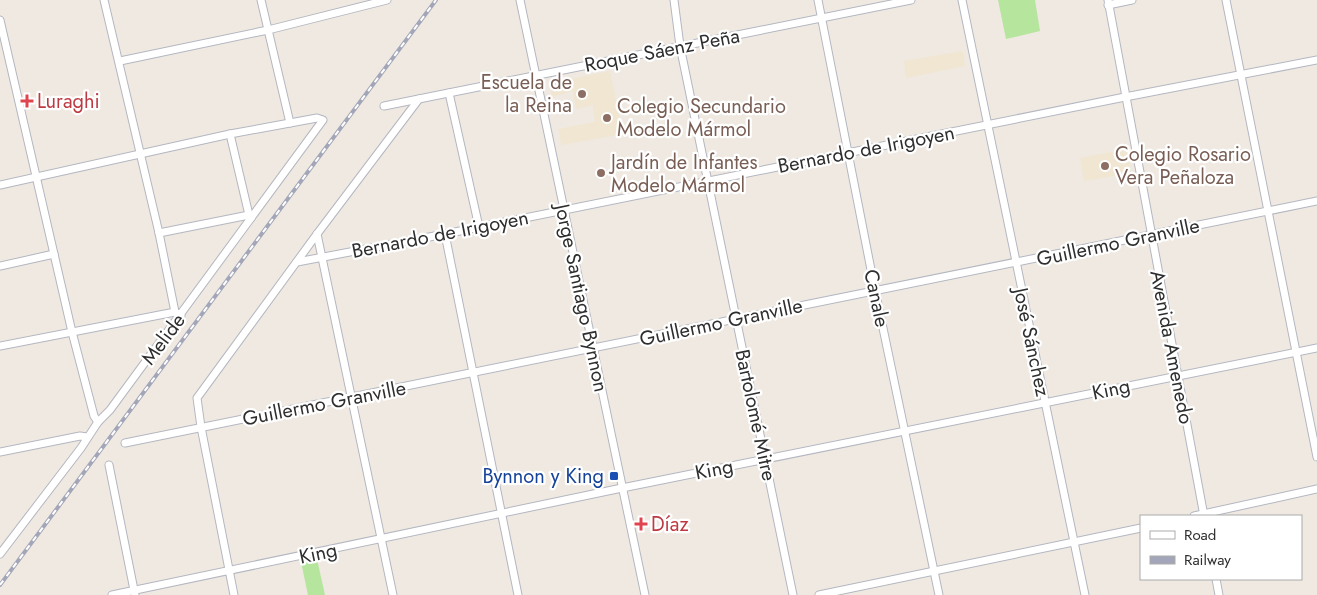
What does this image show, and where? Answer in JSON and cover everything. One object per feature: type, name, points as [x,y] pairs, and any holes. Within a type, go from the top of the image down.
[{"type":"street","points":[[0,346],[178,314],[104,0]]},
{"type":"street","points":[[0,185],[140,153],[290,123],[261,0]]},
{"type":"street","points":[[120,62],[268,30],[387,0]]},
{"type":"street","name":"Jorge Santiago Bynnon","points":[[520,0],[645,595]]},
{"type":"street","name":"Bartolomé Mitre","points":[[674,0],[680,46],[793,595]]},
{"type":"street","name":"Canale","points":[[818,0],[904,431],[939,595]]},
{"type":"street","name":"Roque Sáenz Peña","points":[[384,106],[911,0]]},
{"type":"street","name":"José Sánchez","points":[[962,0],[986,124],[1085,595]]},
{"type":"street","points":[[1108,2],[1132,0]]},
{"type":"street","points":[[1226,0],[1317,457]]},
{"type":"street","name":"Avenida Amenedo","points":[[1108,2],[1204,515]]},
{"type":"street","points":[[0,20],[72,332],[94,416],[98,422]]},
{"type":"street","name":"Bernardo de Irigoyen","points":[[297,262],[445,234],[986,124],[1317,60]]},
{"type":"street","points":[[449,93],[479,227]]},
{"type":"street","points":[[234,595],[196,402],[199,394],[419,99]]},
{"type":"street","name":"Melide","points":[[0,554],[98,422],[110,410],[178,314],[323,120],[317,118],[290,123]]},
{"type":"street","points":[[159,233],[250,217],[230,134]]},
{"type":"street","name":"Guillermo Granville","points":[[125,443],[1151,234],[1317,202]]},
{"type":"street","points":[[317,234],[393,595]]},
{"type":"street","points":[[445,234],[518,595]]},
{"type":"street","points":[[0,266],[54,254]]},
{"type":"street","name":"King","points":[[112,595],[135,593],[229,571],[622,488],[1317,348]]},
{"type":"street","points":[[0,452],[80,436],[87,437]]},
{"type":"street","points":[[109,466],[135,593]]},
{"type":"street","points":[[1204,515],[1317,489]]},
{"type":"street","points":[[819,595],[1140,528]]},
{"type":"street","points":[[1216,580],[1219,595]]},
{"type":"shaded area","points":[[963,51],[965,66],[906,78],[904,61]]},
{"type":"shaded area","points":[[610,71],[623,134],[561,145],[559,129],[595,122],[593,105],[576,109],[573,91],[552,97],[550,83]]},
{"type":"shaded area","name":"Colegio Rosario Vera Peñaloza","points":[[1127,149],[1131,173],[1084,181],[1080,158]]},
{"type":"green space","points":[[998,0],[1035,0],[1040,31],[1006,39]]},
{"type":"green space","points":[[317,559],[325,595],[308,595],[301,562]]},
{"type":"railway","points":[[0,585],[436,0]]},
{"type":"place","name":"Escuela de la Reina","points":[[582,94]]},
{"type":"place","name":"Luraghi","points":[[27,101]]},
{"type":"place","name":"Colegio Secundario Modelo Mármol","points":[[607,118]]},
{"type":"place","name":"Colegio Rosario Vera Peñaloza","points":[[1105,166]]},
{"type":"place","name":"Jardín de Infantes Modelo Mármol","points":[[601,173]]},
{"type":"place","name":"Bynnon y King","points":[[614,476]]},
{"type":"place","name":"Díaz","points":[[641,524]]}]
